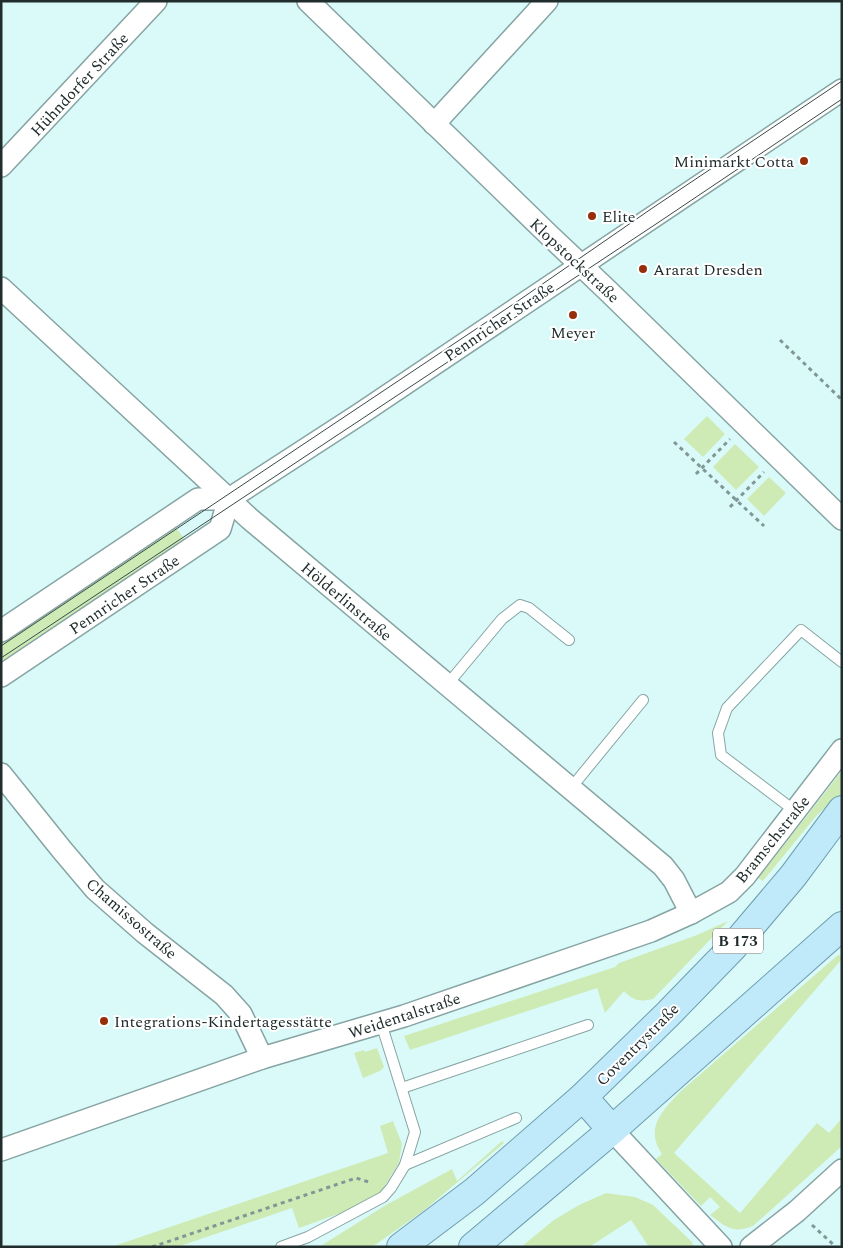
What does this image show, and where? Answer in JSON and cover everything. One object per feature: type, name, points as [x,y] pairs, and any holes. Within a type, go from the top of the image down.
[{"type":"main road","name":"Coventrystraße","points":[[401,1247],[474,1192],[583,1097],[668,1014],[733,947],[792,876],[842,810]]},
{"type":"main road","points":[[473,1247],[612,1130],[842,926]]},
{"type":"main road","points":[[583,1097],[612,1130]]},
{"type":"street","name":"Hühndorfer Straße","points":[[1,166],[156,1]]},
{"type":"street","name":"Klopstockstraße","points":[[308,1],[842,519]]},
{"type":"street","points":[[434,124],[547,1]]},
{"type":"street","name":"Pennricher Straße","points":[[1,676],[220,529],[229,499],[582,266],[842,90]]},
{"type":"street","name":"Hölderlinstraße","points":[[1,288],[250,519],[663,866],[674,880],[691,913]]},
{"type":"street","points":[[1,630],[198,498],[229,499]]},
{"type":"street","name":"Bramschstraße","points":[[691,913],[729,892],[745,876],[842,750]]},
{"type":"street","name":"Chamissostraße","points":[[1,774],[95,889],[145,933],[224,995],[241,1014],[262,1058]]},
{"type":"street","name":"Weidentalstraße","points":[[1,1150],[262,1058],[381,1023],[586,954],[651,931],[691,913]]},
{"type":"street","points":[[612,1130],[721,1247]]},
{"type":"street","points":[[750,1247],[797,1211],[842,1170]]},
{"type":"lane","points":[[447,685],[502,619],[520,605],[529,608],[569,640]]},
{"type":"lane","points":[[795,811],[721,755],[718,733],[727,708],[801,630],[842,662]]},
{"type":"lane","points":[[570,788],[643,700]]},
{"type":"lane","points":[[281,1247],[317,1233],[383,1198],[405,1165],[415,1132],[381,1023]]},
{"type":"lane","points":[[402,1088],[588,1025]]},
{"type":"lane","points":[[405,1165],[516,1118]]},
{"type":"path","points":[[780,340],[842,400]]},
{"type":"path","points":[[696,474],[744,424]]},
{"type":"path","points":[[674,442],[764,526]]},
{"type":"path","points":[[730,507],[778,457]]},
{"type":"path","points":[[152,1247],[356,1178],[391,1188]]},
{"type":"path","points":[[797,1211],[834,1246]]},
{"type":"green space","points":[[707,416],[725,434],[703,457],[684,439]]},
{"type":"green space","points":[[735,444],[759,467],[736,490],[713,467]]},
{"type":"green space","points":[[769,477],[786,493],[764,516],[747,499]]},
{"type":"green space","points":[[175,526],[187,543],[1,665],[1,642]]},
{"type":"green space","points":[[842,771],[842,797],[829,804],[817,815],[763,881],[758,878]]},
{"type":"green space","points":[[728,921],[653,999],[637,1000],[624,991],[605,1013],[597,988],[410,1050],[404,1036],[615,967],[619,963],[697,935]]},
{"type":"green space","points":[[838,955],[842,956],[842,959],[674,1153],[740,1213],[817,1123],[829,1133],[842,1118],[842,1146],[753,1226],[740,1229],[730,1228],[710,1215],[720,1207],[710,1197],[701,1206],[656,1159],[662,1154],[655,1136],[658,1120],[662,1112],[681,1091]]},
{"type":"green space","points":[[377,1048],[384,1067],[380,1071],[363,1078],[354,1053]]},
{"type":"green space","points":[[393,1121],[402,1144],[399,1163],[381,1192],[349,1210],[299,1228],[292,1208],[177,1247],[111,1247],[388,1153],[380,1126]]},
{"type":"green space","points":[[502,1141],[504,1143],[422,1212],[372,1247],[319,1247],[386,1205],[452,1169],[457,1181]]},
{"type":"green space","points":[[606,1193],[635,1197],[653,1205],[692,1242],[694,1247],[649,1247],[631,1220],[589,1247],[521,1247],[554,1220],[579,1205]]},
{"type":"tram line","points":[[1,646],[515,303],[842,81]]},
{"type":"tram line","points":[[1,658],[842,99]]},
{"type":"place","name":"Minimarkt Cotta","points":[[804,161]]},
{"type":"place","name":"Elite","points":[[592,216]]},
{"type":"place","name":"Ararat Dresden","points":[[643,269]]},
{"type":"place","name":"Meyer","points":[[573,315]]},
{"type":"place","name":"Integrations-Kindertagesstätte","points":[[104,1021]]}]
